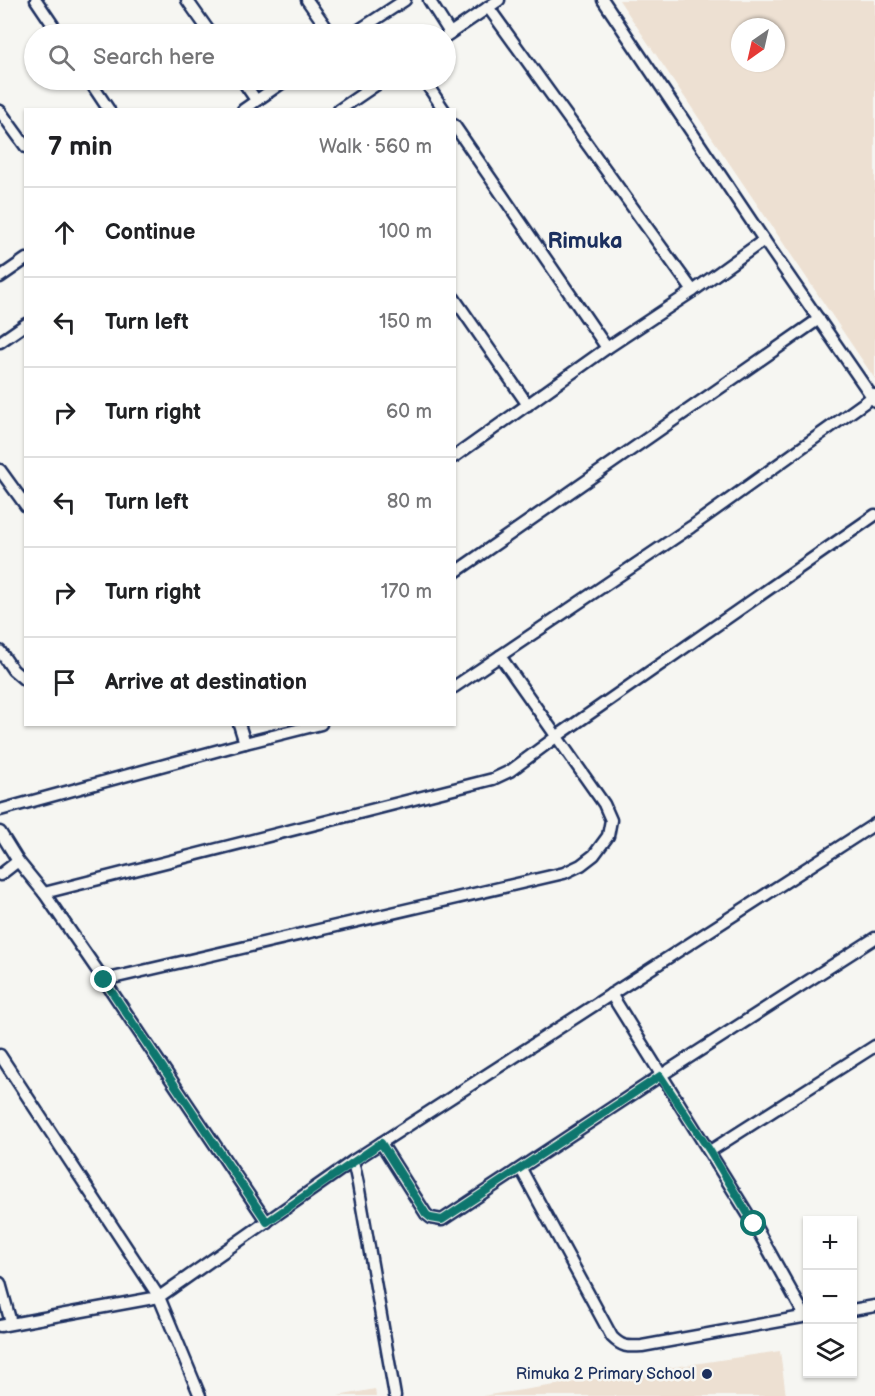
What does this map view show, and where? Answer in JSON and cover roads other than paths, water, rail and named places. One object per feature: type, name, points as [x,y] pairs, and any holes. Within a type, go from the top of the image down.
[{"type":"street","points":[[36,0],[52,24]]},
{"type":"street","points":[[187,0],[204,24]]},
{"type":"street","points":[[307,0],[324,24]]},
{"type":"street","points":[[368,24],[405,0]]},
{"type":"street","points":[[429,0],[442,24]]},
{"type":"street","points":[[456,29],[499,0]]},
{"type":"street","points":[[456,686],[691,527],[874,398],[764,240],[603,0]]},
{"type":"street","points":[[488,7],[693,291]]},
{"type":"street","points":[[96,90],[108,108]]},
{"type":"street","points":[[249,90],[256,100]]},
{"type":"street","points":[[246,108],[271,90]]},
{"type":"street","points":[[342,108],[368,90]]},
{"type":"street","points":[[431,90],[443,108]]},
{"type":"street","points":[[0,111],[24,144]]},
{"type":"street","points":[[456,127],[607,348]]},
{"type":"street","points":[[456,456],[764,240]]},
{"type":"street","points":[[0,277],[24,260]]},
{"type":"street","points":[[456,301],[528,405]]},
{"type":"street","points":[[456,572],[819,319]]},
{"type":"street","points":[[0,342],[24,329]]},
{"type":"street","points":[[0,470],[24,504]]},
{"type":"street","points":[[44,893],[493,779],[510,771],[875,515]]},
{"type":"street","points":[[0,651],[12,670],[24,679]]},
{"type":"street","points":[[104,980],[564,873],[581,865],[594,855],[608,836],[611,820],[604,804],[500,656]]},
{"type":"street","points":[[240,726],[244,743]]},
{"type":"street","points":[[0,810],[313,726]]},
{"type":"street","points":[[0,1283],[5,1324],[159,1297],[353,1161],[875,824]]},
{"type":"street","points":[[0,832],[18,861],[44,893],[104,980],[267,1222]]},
{"type":"street","points":[[0,874],[18,861]]},
{"type":"street","points":[[381,1143],[426,1214],[442,1220],[875,938]]},
{"type":"street","points":[[611,994],[660,1076],[710,1151],[803,1311]]},
{"type":"street","points":[[710,1151],[875,1046]]},
{"type":"street","points":[[0,1055],[159,1297],[200,1396]]},
{"type":"street","points":[[353,1161],[394,1396]]},
{"type":"street","points":[[520,1169],[612,1337],[620,1345],[642,1346],[803,1317]]},
{"type":"street","points":[[857,1309],[875,1306]]},
{"type":"place","name":"Rimuka 2 Primary School","points":[[707,1374]]},
{"type":"district","name":"Rimuka","points":[[585,241]]}]
